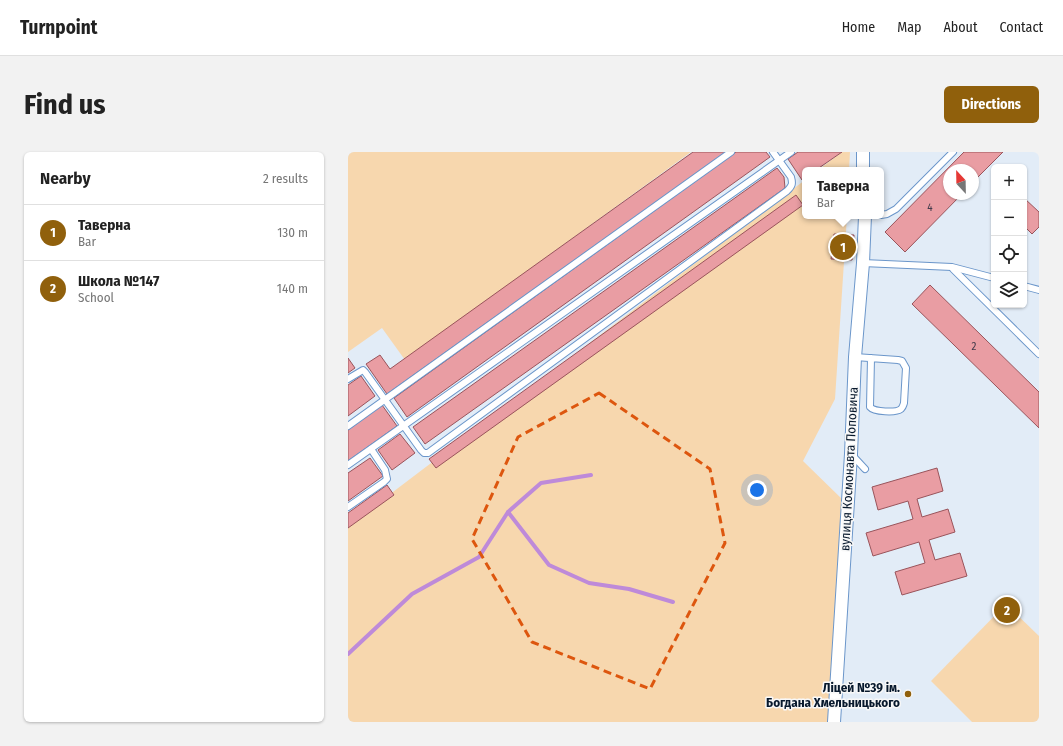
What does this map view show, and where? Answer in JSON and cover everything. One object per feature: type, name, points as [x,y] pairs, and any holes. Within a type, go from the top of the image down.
[{"type":"street","points":[[863,152],[863,167]]},
{"type":"street","name":"вулиця Космонавта Поповича","points":[[834,722],[851,454],[855,357],[863,263],[865,219]]},
{"type":"lane","points":[[348,426],[731,152]]},
{"type":"lane","points":[[348,379],[359,371],[363,370],[366,372],[424,453],[428,453],[792,187],[793,182],[772,152]]},
{"type":"lane","points":[[348,465],[791,152]]},
{"type":"lane","points":[[884,214],[896,209],[954,152]]},
{"type":"lane","points":[[863,263],[952,268],[991,277]]},
{"type":"lane","points":[[952,268],[1039,354]]},
{"type":"lane","points":[[1027,287],[1039,290]]},
{"type":"lane","points":[[855,357],[871,358],[898,360],[905,364],[904,403],[903,408],[900,410],[876,411],[872,410],[870,407],[871,358]]},
{"type":"lane","points":[[348,507],[387,479],[385,470],[371,449]]},
{"type":"lane","points":[[851,454],[865,469]]},
{"type":"highlighted area","points":[[599,393],[710,469],[725,543],[650,689],[532,642],[472,539],[518,437]]},
{"type":"shaded area","points":[[348,152],[691,152],[405,360],[382,328],[348,352]]},
{"type":"shaded area","points":[[842,152],[850,152],[849,167],[822,167]]},
{"type":"shaded area","points":[[802,182],[802,219],[847,219],[835,399],[803,461],[843,500],[828,722],[348,722],[348,526]]},
{"type":"shaded area","points":[[1006,604],[1039,636],[1039,722],[972,722],[931,681]]},
{"type":"building","points":[[693,152],[726,152],[387,394],[366,364],[380,355],[390,369]]},
{"type":"building","points":[[736,152],[766,152],[770,157],[407,417],[394,398]]},
{"type":"building","points":[[798,152],[842,152],[820,167],[802,167],[802,180],[788,159]]},
{"type":"building","points":[[964,152],[1003,152],[979,176],[979,164],[952,164]]},
{"type":"building","points":[[777,168],[784,177],[785,188],[425,444],[413,427]]},
{"type":"building","points":[[943,173],[943,200],[956,200],[905,252],[885,232]]},
{"type":"building","points":[[796,195],[802,206],[436,468],[429,459]]},
{"type":"building","points":[[1027,201],[1039,212],[1039,227],[1032,234],[1027,229]]},
{"type":"building","points":[[834,234],[854,235],[852,260],[831,259]]},
{"type":"building","points":[[930,285],[1039,392],[1039,428],[912,304]]},
{"type":"building","points":[[348,358],[355,368],[348,373]]},
{"type":"building","points":[[361,376],[375,396],[348,416],[348,385]]},
{"type":"building","points":[[382,405],[397,426],[348,461],[348,430]]},
{"type":"building","points":[[400,434],[415,453],[392,470],[378,450]]},
{"type":"building","points":[[370,458],[383,476],[348,501],[348,473]]},
{"type":"building","points":[[937,468],[943,491],[917,499],[922,517],[948,509],[955,532],[929,540],[935,560],[960,553],[967,576],[902,595],[895,572],[925,563],[919,542],[873,556],[866,533],[913,519],[908,501],[878,510],[872,487]]},
{"type":"building","points":[[387,485],[394,495],[348,528],[348,513]]},
{"type":"waterway","points":[[348,654],[412,594],[479,557],[508,512],[541,483],[591,475]]},
{"type":"waterway","points":[[508,512],[549,565],[589,583],[629,589],[673,602]]},
{"type":"place","name":"Таверна","points":[[843,247]]},
{"type":"place","name":"Школа №147","points":[[1007,610]]},
{"type":"place","name":"Ліцей №39 ім. Богдана Хмельницького","points":[[908,694]]}]
